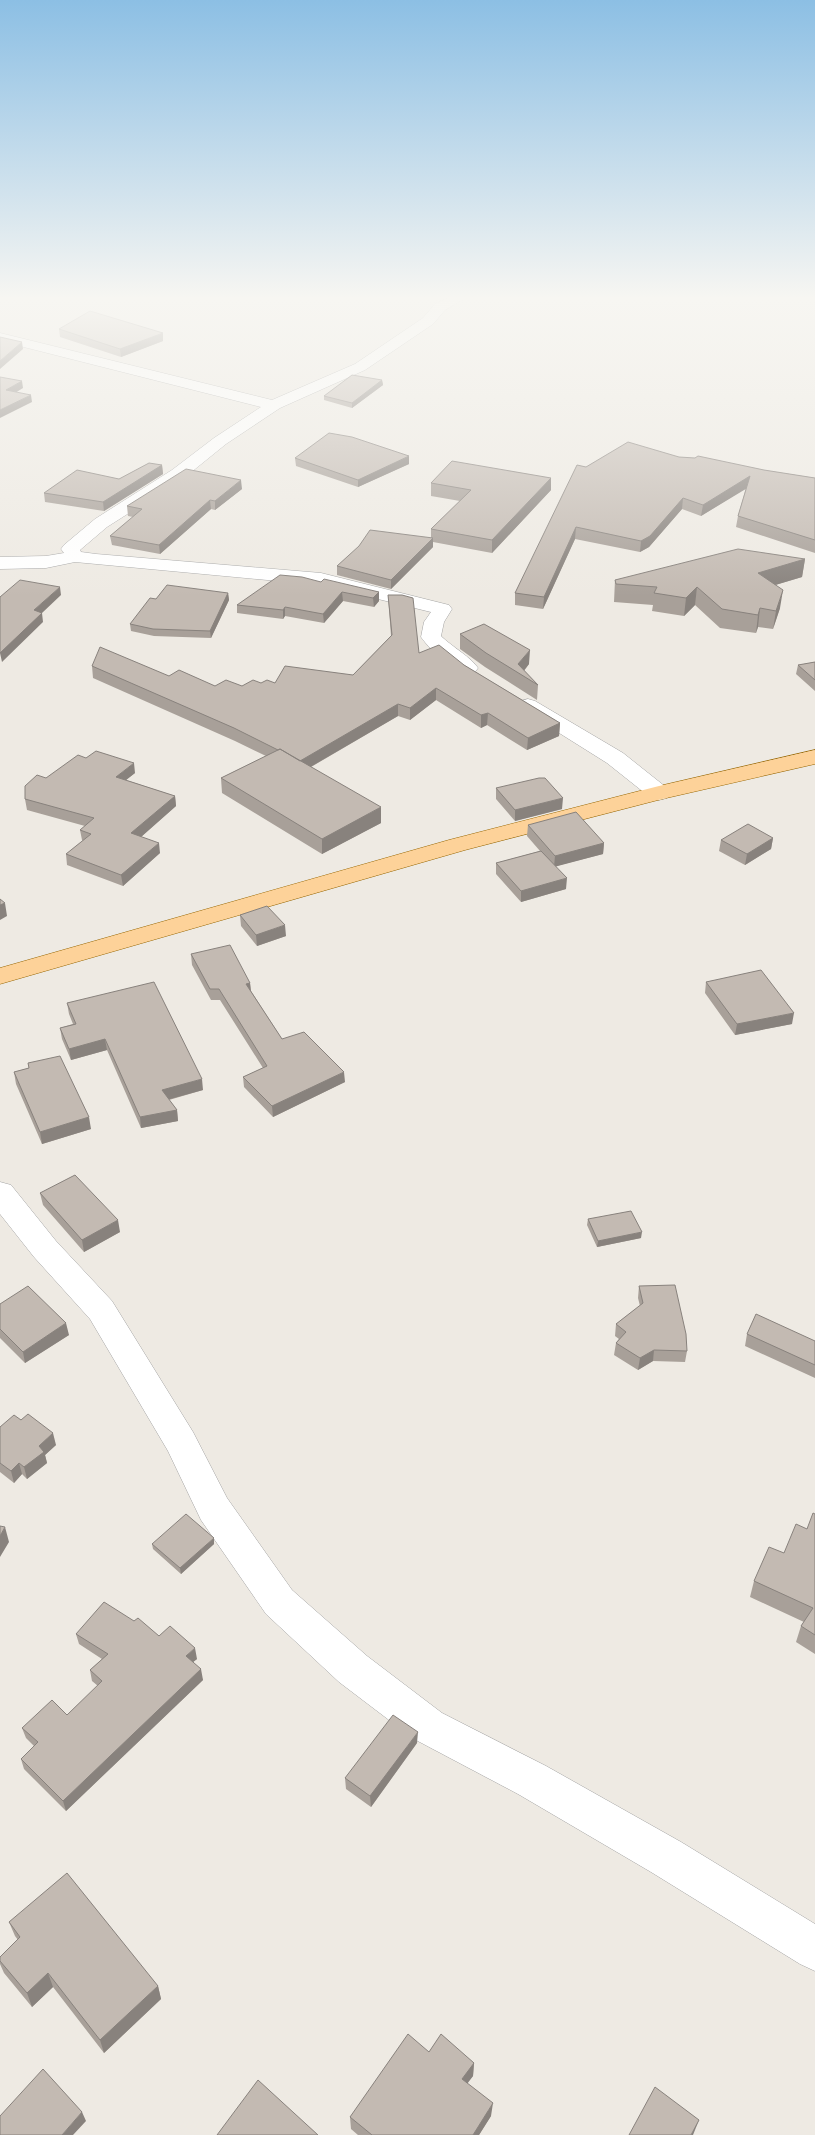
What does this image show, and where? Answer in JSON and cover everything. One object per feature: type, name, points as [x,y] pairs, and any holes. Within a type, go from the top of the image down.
[{"type":"main road","points":[[0,976],[457,845],[658,793],[815,757]]},
{"type":"street","points":[[239,397],[274,405]]},
{"type":"street","points":[[74,557],[70,550],[80,539],[178,474],[274,405],[293,397]]},
{"type":"street","points":[[0,563],[46,562],[74,557],[321,580],[442,609],[434,622],[431,637],[447,653],[480,677]]},
{"type":"street","points":[[510,694],[615,758],[658,793]]},
{"type":"street","points":[[0,1193],[45,1249],[101,1310],[181,1442],[214,1509],[279,1602],[353,1669],[428,1726],[532,1780],[666,1856],[815,1950]]},
{"type":"building","points":[[0,397],[28,397],[0,410]]},
{"type":"building","points":[[327,397],[360,397],[352,403]]},
{"type":"building","points":[[329,433],[352,437],[409,456],[358,480],[295,458]]},
{"type":"building","points":[[628,442],[679,457],[695,458],[698,456],[764,470],[815,478],[815,540],[738,516],[750,476],[703,505],[683,498],[650,536],[641,541],[576,527],[544,597],[515,593],[577,465],[586,467]]},
{"type":"building","points":[[452,461],[551,478],[492,540],[431,529],[471,490],[431,483]]},
{"type":"building","points":[[149,463],[162,465],[103,502],[44,493],[77,470],[119,479]]},
{"type":"building","points":[[186,469],[241,480],[215,501],[210,500],[159,545],[110,536],[142,509],[127,506]]},
{"type":"building","points":[[370,530],[433,538],[391,580],[337,566],[359,546]]},
{"type":"building","points":[[738,549],[805,559],[758,573],[783,590],[776,611],[760,608],[758,615],[722,609],[697,587],[686,598],[654,593],[657,587],[616,584],[615,580]]},
{"type":"building","points":[[280,575],[302,577],[321,582],[324,579],[379,592],[373,598],[342,592],[323,614],[285,607],[283,610],[237,605]]},
{"type":"building","points":[[20,580],[60,587],[34,610],[42,613],[0,653],[0,597]]},
{"type":"building","points":[[167,585],[228,593],[210,631],[153,629],[130,624],[150,598],[156,599]]},
{"type":"building","points":[[388,595],[402,595],[413,598],[419,653],[439,645],[464,665],[560,723],[528,738],[488,713],[481,715],[436,688],[410,708],[398,704],[300,761],[280,749],[278,750],[234,728],[92,666],[100,647],[169,676],[179,670],[215,686],[226,680],[242,686],[253,680],[261,683],[267,680],[275,683],[285,666],[353,675],[392,635]]},
{"type":"building","points":[[484,624],[530,650],[518,664],[538,685],[486,653],[460,634]]},
{"type":"building","points":[[815,662],[815,680],[798,665]]},
{"type":"building","points":[[280,749],[381,807],[322,839],[221,778]]},
{"type":"building","points":[[96,751],[134,763],[116,777],[175,796],[131,833],[159,843],[121,875],[66,854],[91,834],[80,830],[94,818],[25,799],[25,786],[37,775],[46,778],[78,755],[86,758]]},
{"type":"building","points":[[545,778],[563,798],[515,810],[496,788]]},
{"type":"building","points":[[576,812],[604,843],[555,856],[528,825]]},
{"type":"building","points":[[748,824],[773,838],[747,854],[721,840]]},
{"type":"building","points":[[541,851],[567,878],[521,891],[496,863]]},
{"type":"building","points":[[267,906],[285,925],[256,935],[240,915]]},
{"type":"building","points":[[230,945],[250,983],[246,984],[282,1039],[304,1032],[344,1072],[272,1106],[243,1077],[267,1066],[219,989],[210,989],[191,954]]},
{"type":"building","points":[[761,970],[794,1013],[737,1024],[706,982]]},
{"type":"building","points":[[154,982],[202,1079],[162,1090],[177,1110],[140,1117],[105,1039],[69,1049],[60,1028],[76,1024],[67,1003]]},
{"type":"building","points":[[60,1056],[89,1117],[40,1132],[14,1072],[29,1068],[28,1063]]},
{"type":"building","points":[[75,1175],[118,1220],[82,1240],[40,1193]]},
{"type":"building","points":[[631,1211],[642,1232],[598,1241],[588,1219]]},
{"type":"building","points":[[675,1285],[686,1334],[687,1351],[654,1350],[640,1358],[616,1343],[626,1332],[616,1324],[643,1303],[639,1286]]},
{"type":"building","points":[[28,1286],[66,1323],[23,1352],[0,1329],[0,1304]]},
{"type":"building","points":[[756,1314],[815,1341],[815,1365],[747,1334]]},
{"type":"building","points":[[28,1414],[53,1433],[39,1446],[44,1452],[24,1467],[19,1463],[11,1471],[0,1463],[0,1427],[14,1415],[21,1420]]},
{"type":"building","points":[[813,1513],[815,1514],[815,1635],[801,1626],[813,1608],[754,1581],[769,1547],[784,1553],[796,1524],[807,1529]]},
{"type":"building","points":[[186,1514],[214,1538],[180,1568],[152,1544]]},
{"type":"building","points":[[0,1526],[5,1527],[0,1536]]},
{"type":"building","points":[[104,1602],[134,1621],[138,1618],[159,1636],[170,1626],[195,1648],[186,1656],[201,1669],[63,1801],[21,1759],[38,1742],[22,1728],[52,1700],[67,1715],[102,1681],[90,1670],[108,1654],[76,1634]]},
{"type":"building","points":[[393,1715],[418,1732],[370,1796],[345,1778]]},
{"type":"building","points":[[67,1873],[158,1986],[100,2040],[48,1973],[27,1993],[0,1961],[0,1957],[20,1937],[9,1922]]},
{"type":"building","points":[[408,2034],[429,2052],[441,2034],[474,2063],[462,2079],[493,2103],[473,2135],[372,2135],[350,2117]]},
{"type":"building","points":[[43,2069],[82,2112],[62,2135],[0,2135],[0,2116]]},
{"type":"building","points":[[258,2080],[318,2135],[217,2135]]},
{"type":"building","points":[[655,2087],[699,2120],[691,2135],[629,2135]]}]
